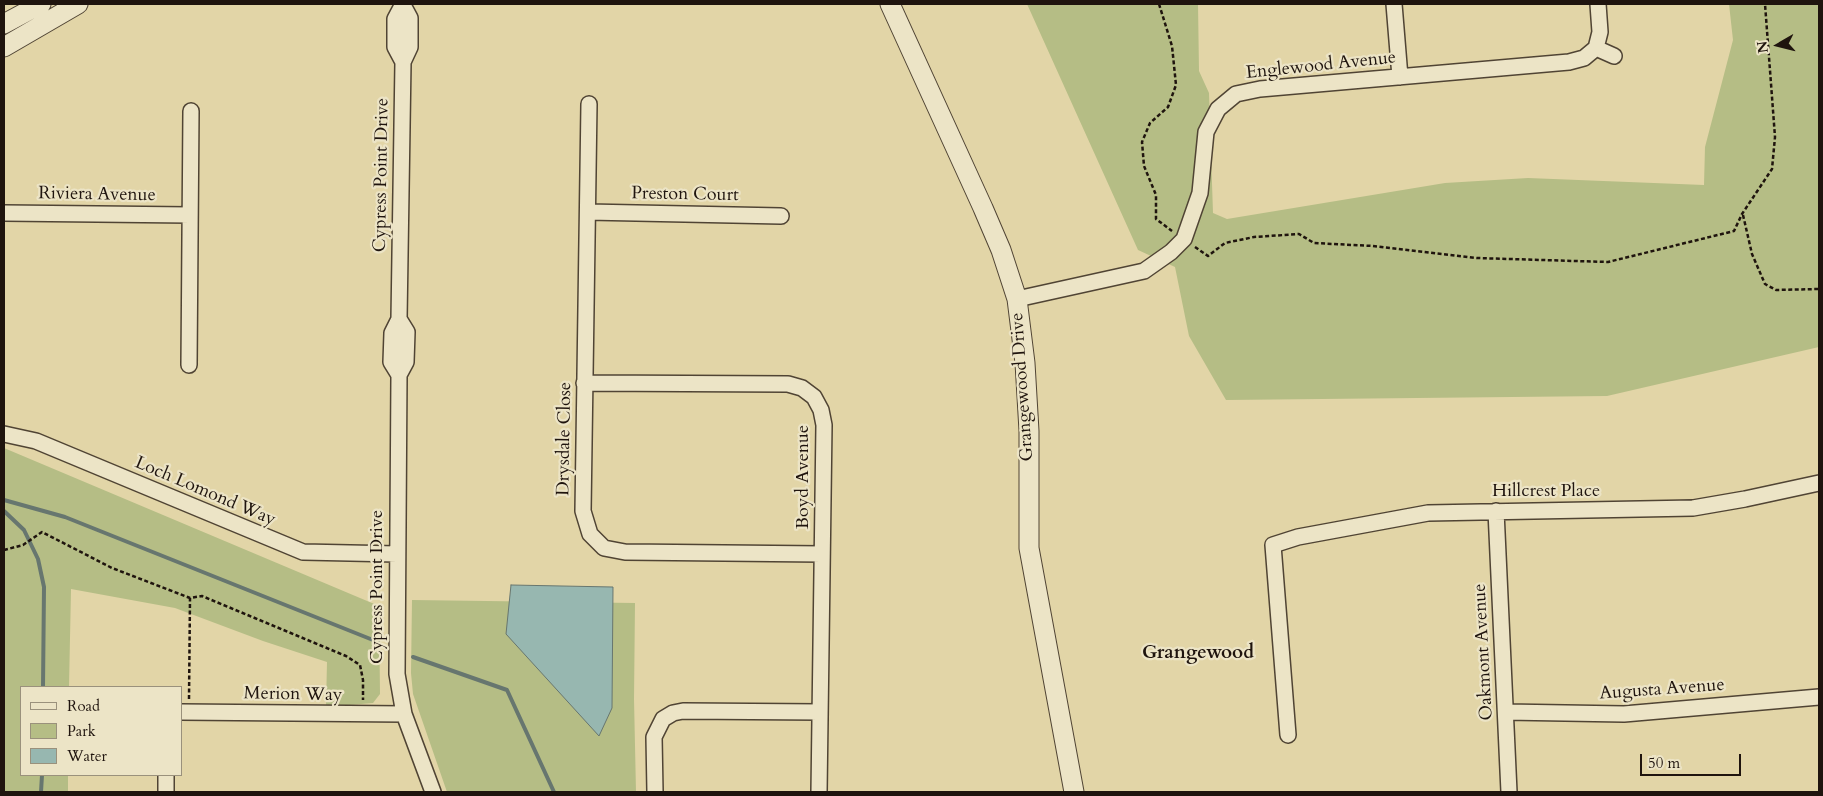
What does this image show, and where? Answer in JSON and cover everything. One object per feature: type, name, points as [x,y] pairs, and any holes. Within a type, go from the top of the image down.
[{"type":"street","points":[[4,24],[41,4]]},
{"type":"street","points":[[4,47],[78,4]]},
{"type":"street","name":"Cypress Point Drive","points":[[403,4],[396,19],[395,47],[403,62],[399,319],[392,333],[391,362],[398,375],[396,674],[404,714],[433,792]]},
{"type":"street","name":"Grangewood Drive","points":[[890,4],[984,208],[1001,250],[1016,299],[1026,373],[1029,430],[1029,548],[1074,792]]},
{"type":"street","points":[[1394,4],[1400,77]]},
{"type":"street","points":[[1598,4],[1600,32],[1596,48],[1614,56]]},
{"type":"street","name":"Englewood Avenue","points":[[1016,299],[1144,271],[1171,252],[1184,239],[1200,193],[1206,132],[1218,109],[1236,94],[1260,89],[1569,62],[1584,58],[1596,48]]},
{"type":"street","name":"Drysdale Close","points":[[589,104],[583,511],[590,534],[604,548],[625,552],[822,554]]},
{"type":"street","points":[[189,365],[191,111]]},
{"type":"street","name":"Preston Court","points":[[588,212],[781,216]]},
{"type":"street","name":"Riviera Avenue","points":[[4,213],[190,215]]},
{"type":"street","name":"Boyd Avenue","points":[[584,383],[788,384],[802,388],[814,397],[821,410],[824,425],[819,792]]},
{"type":"street","name":"Loch Lomond Way","points":[[4,434],[36,441],[57,449],[303,552],[397,554]]},
{"type":"street","name":"Hillcrest Place","points":[[1288,735],[1273,545],[1298,537],[1428,513],[1621,511],[1692,508],[1819,483]]},
{"type":"street","name":"Oakmont Avenue","points":[[1496,511],[1509,792]]},
{"type":"street","name":"Augusta Avenue","points":[[1506,712],[1624,714],[1819,697]]},
{"type":"street","points":[[655,792],[654,737],[663,719],[673,713],[683,710],[820,712]]},
{"type":"street","name":"Merion Way","points":[[185,713],[404,714]]},
{"type":"street","points":[[166,776],[166,792]]},
{"type":"path","points":[[1160,4],[1172,46],[1176,85],[1168,107],[1150,123],[1142,142],[1144,166],[1156,195],[1156,219],[1208,256],[1225,243],[1254,237],[1299,234],[1314,243],[1373,246],[1477,258],[1608,262],[1734,231],[1742,214],[1772,169],[1775,137],[1765,4]]},
{"type":"path","points":[[1742,214],[1752,254],[1765,284],[1776,290],[1819,289]]},
{"type":"path","points":[[4,550],[23,546],[42,532],[112,568],[190,598],[202,596],[354,661],[360,665],[362,672],[362,714]]},
{"type":"path","points":[[185,713],[190,598]]},
{"type":"green space","points":[[1027,4],[1198,4],[1199,71],[1209,93],[1213,213],[1227,219],[1445,183],[1528,178],[1704,185],[1705,147],[1733,40],[1729,4],[1819,4],[1819,347],[1607,396],[1226,400],[1189,336],[1175,267],[1138,250]]},
{"type":"green space","points":[[4,448],[379,606],[380,694],[373,703],[326,707],[327,662],[263,641],[175,608],[71,589],[69,686],[20,686],[20,776],[68,776],[68,792],[4,792]]},
{"type":"green space","points":[[412,600],[635,603],[634,699],[636,792],[447,792],[413,694],[411,673]]},
{"type":"water","points":[[511,585],[613,587],[612,708],[599,736],[506,634]]},
{"type":"waterway","points":[[4,500],[65,517],[378,642]]},
{"type":"waterway","points":[[4,511],[24,530],[38,559],[44,587],[43,686]]},
{"type":"waterway","points":[[413,657],[507,690],[554,792]]},
{"type":"waterway","points":[[41,792],[42,776]]},
{"type":"district","name":"Grangewood","points":[[1198,654]]}]
